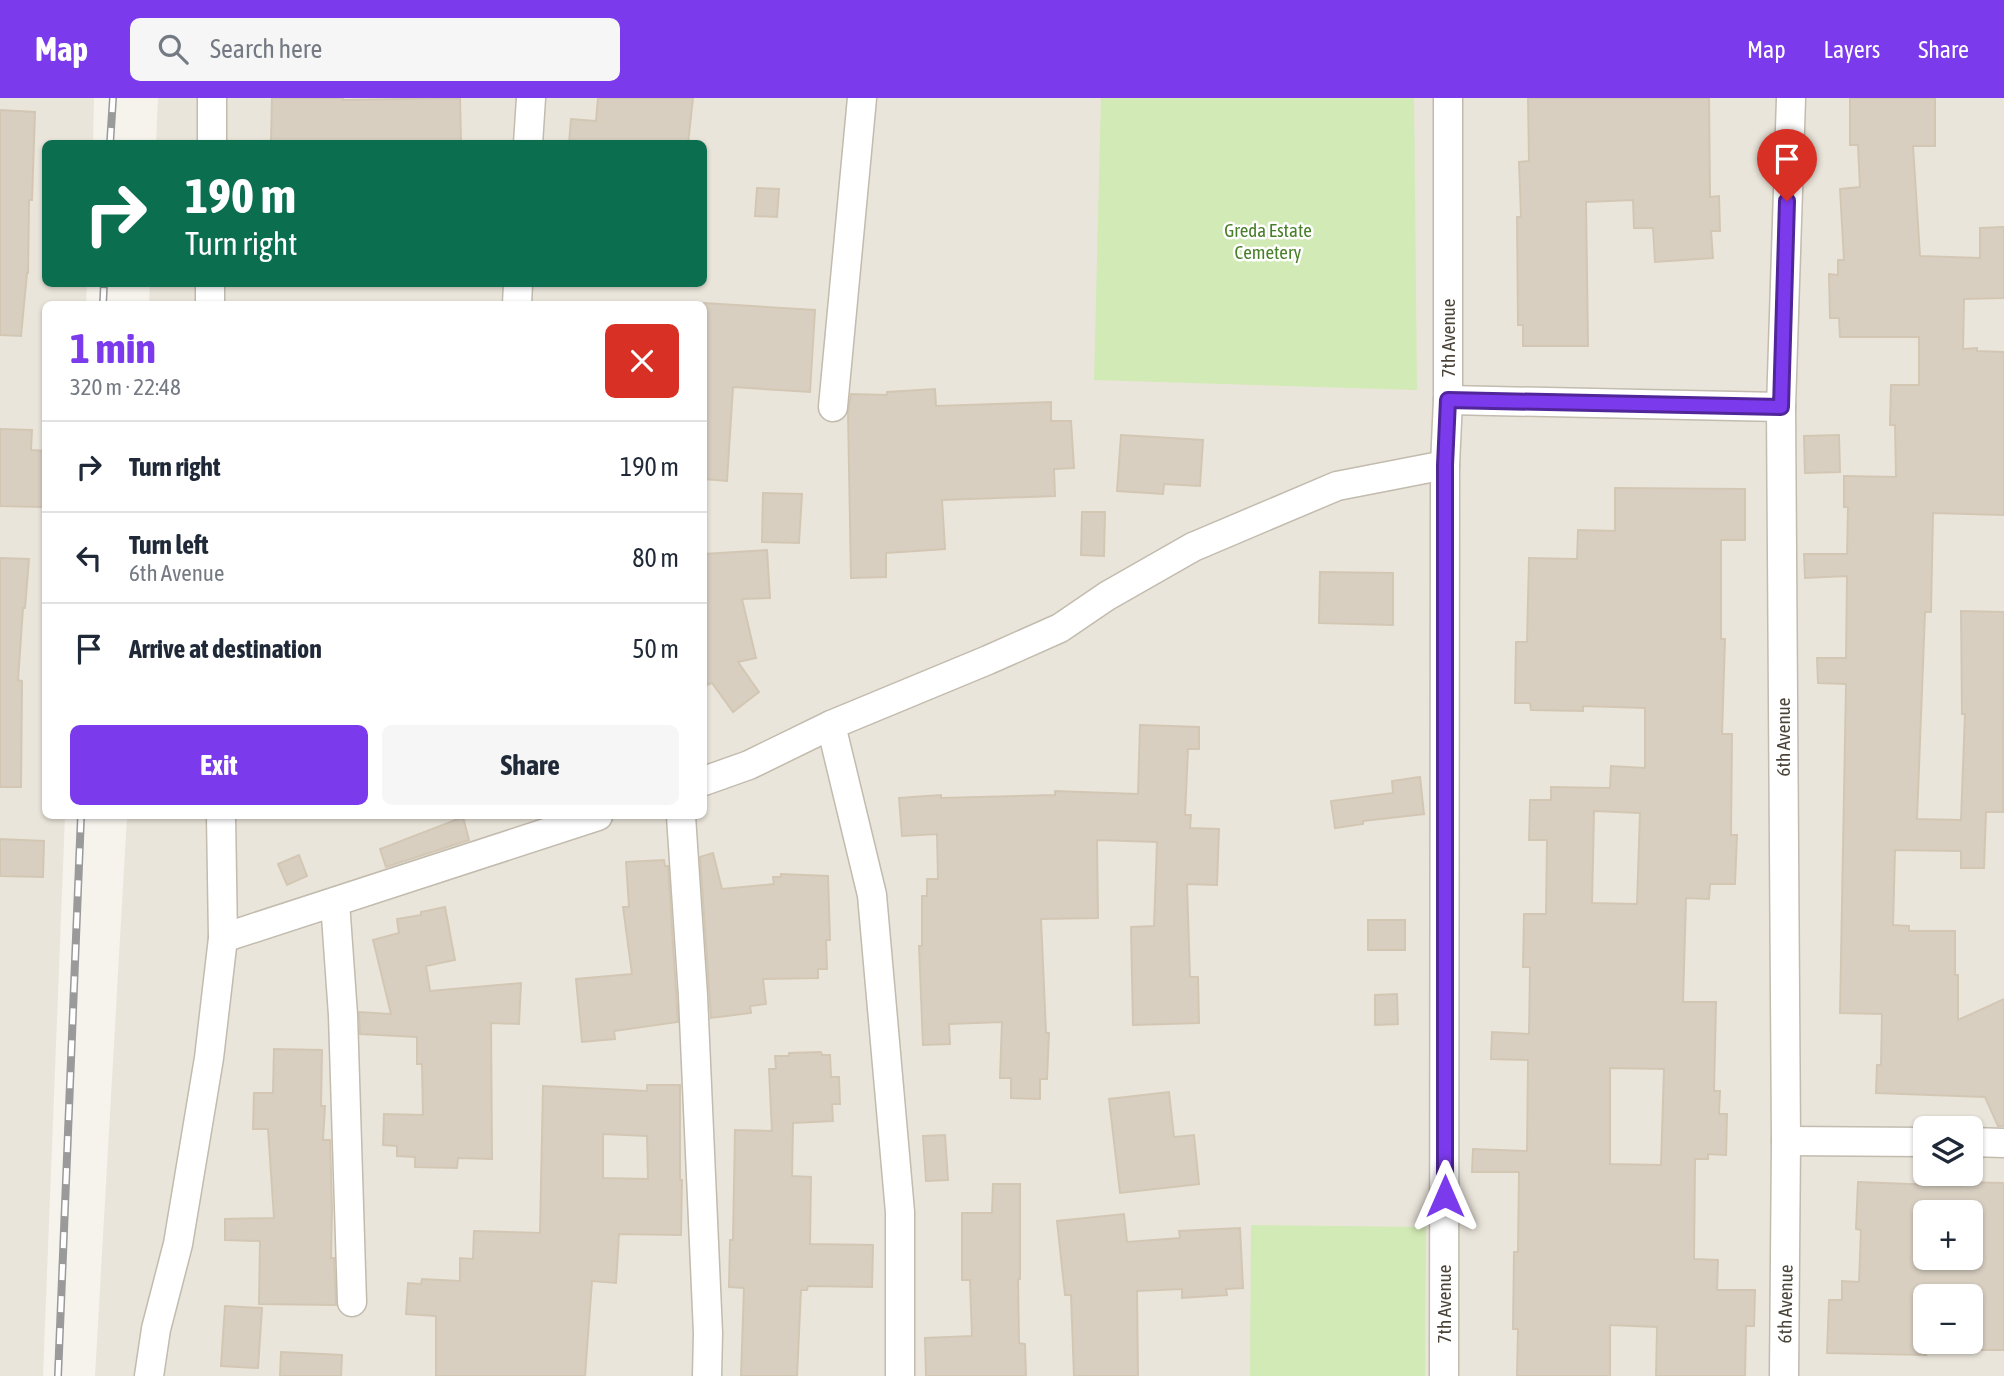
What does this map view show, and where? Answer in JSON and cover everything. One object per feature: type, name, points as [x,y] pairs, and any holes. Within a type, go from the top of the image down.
[{"type":"street","points":[[212,98],[212,140]]},
{"type":"street","points":[[528,140],[531,98]]},
{"type":"street","points":[[832,407],[862,98]]},
{"type":"street","name":"7th Avenue","points":[[1444,1376],[1448,98]]},
{"type":"street","name":"6th Avenue","points":[[1784,1376],[1786,1141],[1781,407],[1791,98]]},
{"type":"street","points":[[1448,400],[1781,407]]},
{"type":"street","points":[[707,779],[749,765],[831,725],[1060,628],[1107,596],[1193,547],[1337,485],[1445,465]]},
{"type":"street","points":[[831,725],[872,895],[900,1212],[900,1376]]},
{"type":"street","points":[[149,1376],[156,1329],[178,1244],[209,1058],[223,938],[220,819]]},
{"type":"street","points":[[223,938],[589,819]]},
{"type":"street","points":[[681,819],[694,1010],[708,1334],[706,1376]]},
{"type":"street","points":[[335,902],[343,1015],[352,1301]]},
{"type":"street","points":[[1786,1141],[1913,1142]]},
{"type":"street","points":[[1983,1142],[2004,1143]]},
{"type":"shaded area","points":[[0,98],[94,98],[93,140],[42,140],[42,287],[87,287],[86,301],[42,301],[42,819],[65,819],[43,1376],[0,1376]]},
{"type":"shaded area","points":[[158,98],[2004,98],[2004,1376],[95,1376],[127,819],[707,819],[707,301],[149,301],[150,287],[707,287],[707,140],[156,140]]},
{"type":"green space","name":"Greda Estate Cemetery","points":[[1101,98],[1414,98],[1417,390],[1094,380]]},
{"type":"green space","points":[[1251,1225],[1426,1227],[1425,1376],[1250,1376]]},
{"type":"building","points":[[272,98],[460,98],[461,140],[271,140]]},
{"type":"building","points":[[598,98],[693,98],[688,140],[569,140],[571,119],[596,121]]},
{"type":"building","points":[[1528,98],[1709,98],[1710,197],[1719,196],[1720,231],[1711,231],[1713,258],[1655,262],[1653,228],[1634,228],[1633,200],[1586,202],[1588,346],[1523,346],[1523,325],[1518,325],[1517,217],[1521,217],[1519,162],[1529,161]]},
{"type":"building","points":[[1850,98],[1935,98],[1935,146],[1913,146],[1920,256],[1980,258],[1980,228],[2004,227],[2004,298],[1964,299],[1963,349],[2004,352],[2004,515],[1933,513],[1931,612],[1925,612],[1917,819],[1961,820],[1965,714],[1962,714],[1961,611],[2004,612],[2003,812],[1986,812],[1984,868],[1961,868],[1961,851],[1895,850],[1893,925],[1909,926],[1909,931],[1955,931],[1958,1020],[2004,999],[2004,1126],[1998,1126],[1985,1097],[1876,1093],[1877,1065],[1881,1065],[1882,1014],[1840,1013],[1846,684],[1818,683],[1817,658],[1846,658],[1847,576],[1805,578],[1804,554],[1847,554],[1848,507],[1844,507],[1844,476],[1896,477],[1895,425],[1890,425],[1891,385],[1919,385],[1919,337],[1840,337],[1839,318],[1830,318],[1829,274],[1838,275],[1838,260],[1844,260],[1840,189],[1860,187],[1858,145],[1850,145]]},
{"type":"building","points":[[0,110],[35,112],[32,200],[29,200],[28,273],[21,336],[0,335]]},
{"type":"building","points":[[757,188],[779,189],[777,217],[755,216]]},
{"type":"building","points":[[707,303],[815,310],[810,392],[733,387],[727,481],[707,479]]},
{"type":"building","points":[[935,389],[936,406],[1051,402],[1051,421],[1071,421],[1074,468],[1054,469],[1055,496],[942,500],[945,549],[886,553],[886,577],[851,578],[848,412],[851,394],[887,395],[887,392]]},
{"type":"building","points":[[0,429],[32,430],[31,450],[42,451],[42,507],[0,506]]},
{"type":"building","points":[[1121,435],[1203,440],[1200,486],[1164,484],[1163,494],[1117,491]]},
{"type":"building","points":[[1839,435],[1840,472],[1805,473],[1804,436]]},
{"type":"building","points":[[1615,488],[1745,489],[1745,540],[1721,540],[1721,639],[1725,639],[1722,734],[1732,734],[1731,835],[1737,835],[1735,884],[1710,884],[1709,899],[1686,898],[1683,1002],[1716,1002],[1714,1091],[1720,1091],[1719,1114],[1727,1114],[1726,1155],[1708,1154],[1708,1159],[1695,1159],[1694,1259],[1718,1260],[1717,1290],[1755,1290],[1754,1326],[1746,1326],[1745,1376],[1656,1376],[1657,1327],[1610,1325],[1610,1376],[1517,1376],[1518,1329],[1513,1329],[1519,1172],[1472,1172],[1473,1149],[1527,1151],[1528,1060],[1491,1059],[1492,1032],[1529,1034],[1530,967],[1523,967],[1524,914],[1546,914],[1547,840],[1529,840],[1530,800],[1551,800],[1551,787],[1610,788],[1611,766],[1645,768],[1645,708],[1583,706],[1583,711],[1531,710],[1530,703],[1515,703],[1516,642],[1527,642],[1529,558],[1577,559],[1578,530],[1615,531]],"holes":[[[1594,811],[1640,813],[1637,904],[1592,903]],[[1610,1068],[1664,1069],[1661,1165],[1610,1164]]]},
{"type":"building","points":[[763,493],[802,494],[799,543],[762,542]]},
{"type":"building","points":[[1082,512],[1105,512],[1104,556],[1081,555]]},
{"type":"building","points":[[767,550],[770,598],[742,599],[756,658],[738,662],[759,692],[733,712],[712,683],[707,685],[707,554]]},
{"type":"building","points":[[0,558],[29,559],[18,680],[22,681],[21,787],[0,787]]},
{"type":"building","points":[[1320,572],[1393,573],[1393,625],[1319,623]]},
{"type":"building","points":[[1140,725],[1199,727],[1199,749],[1188,749],[1185,815],[1191,815],[1190,828],[1219,829],[1217,885],[1187,884],[1190,977],[1198,977],[1199,1023],[1133,1025],[1131,927],[1154,926],[1157,842],[1097,840],[1098,918],[1041,919],[1046,1033],[1049,1033],[1047,1079],[1040,1079],[1040,1099],[1011,1098],[1011,1078],[1000,1078],[1002,1022],[949,1024],[950,1044],[923,1045],[919,946],[922,946],[922,896],[927,896],[927,879],[938,879],[937,834],[902,836],[899,798],[941,795],[941,798],[1055,795],[1055,791],[1138,794]]},
{"type":"building","points":[[1420,777],[1424,814],[1363,821],[1363,824],[1335,828],[1331,801],[1393,793],[1392,781]]},
{"type":"building","points":[[458,819],[464,819],[469,840],[386,867],[380,849]]},
{"type":"building","points":[[0,839],[44,841],[43,877],[0,876]]},
{"type":"building","points":[[713,853],[722,889],[774,884],[773,877],[781,877],[781,874],[828,876],[830,940],[826,940],[827,969],[818,969],[818,978],[763,979],[766,1004],[750,1006],[751,1013],[711,1018],[700,857]]},
{"type":"building","points":[[299,855],[307,876],[287,885],[278,864]]},
{"type":"building","points":[[664,860],[665,866],[668,866],[678,1022],[614,1031],[615,1039],[582,1042],[576,979],[632,974],[623,907],[629,907],[626,862]]},
{"type":"building","points":[[445,907],[455,960],[426,966],[430,991],[521,983],[519,1024],[491,1023],[492,1159],[458,1158],[457,1168],[415,1167],[415,1157],[397,1156],[397,1146],[383,1145],[384,1114],[423,1115],[422,1064],[417,1064],[417,1037],[360,1034],[359,1012],[391,1014],[373,940],[399,933],[397,919]]},
{"type":"building","points":[[1368,920],[1405,920],[1405,950],[1368,950]]},
{"type":"building","points":[[1397,994],[1398,1024],[1375,1025],[1375,995]]},
{"type":"building","points":[[274,1049],[322,1050],[321,1106],[325,1106],[323,1140],[330,1140],[331,1258],[334,1258],[336,1305],[259,1304],[260,1241],[225,1240],[225,1219],[274,1218],[268,1129],[253,1129],[254,1093],[273,1093]]},
{"type":"building","points":[[821,1052],[822,1055],[830,1055],[831,1077],[839,1077],[840,1104],[832,1104],[833,1121],[793,1123],[792,1176],[811,1177],[810,1244],[873,1245],[872,1287],[808,1286],[807,1290],[801,1290],[797,1376],[741,1376],[744,1288],[729,1287],[730,1240],[733,1240],[735,1130],[772,1131],[769,1069],[776,1069],[775,1056]]},
{"type":"building","points":[[647,1085],[680,1085],[681,1235],[619,1234],[616,1283],[592,1281],[585,1376],[436,1376],[436,1316],[406,1314],[408,1283],[421,1284],[422,1279],[460,1281],[460,1258],[473,1259],[474,1231],[540,1233],[543,1086],[647,1091]],"holes":[[[603,1134],[647,1136],[648,1179],[603,1178]]]},
{"type":"building","points":[[1169,1092],[1174,1137],[1194,1135],[1199,1184],[1120,1193],[1109,1099]]},
{"type":"building","points":[[945,1135],[948,1180],[926,1181],[923,1136]]},
{"type":"building","points":[[1858,1182],[1913,1186],[1983,1186],[1983,1183],[2004,1183],[2004,1350],[1983,1350],[1983,1284],[1913,1284],[1913,1354],[1926,1355],[1827,1353],[1829,1300],[1842,1300],[1842,1281],[1859,1282],[1861,1230],[1856,1229]]},
{"type":"building","points":[[993,1184],[1020,1184],[1019,1343],[1025,1344],[1026,1376],[926,1376],[925,1338],[972,1336],[970,1280],[962,1280],[962,1213],[992,1213]]},
{"type":"building","points":[[1124,1214],[1127,1242],[1180,1238],[1179,1231],[1240,1228],[1243,1288],[1226,1289],[1227,1295],[1182,1298],[1182,1289],[1137,1291],[1138,1376],[1074,1376],[1071,1295],[1065,1295],[1057,1221]]},
{"type":"building","points":[[225,1306],[262,1308],[258,1368],[221,1366]]},
{"type":"building","points":[[281,1352],[342,1355],[341,1376],[280,1376]]},
{"type":"railway","points":[[110,140],[113,98]]},
{"type":"railway","points":[[103,301],[104,287]]},
{"type":"railway","points":[[58,1376],[81,819]]},
{"type":"route","points":[[1445,1196],[1445,465],[1448,400],[1781,407],[1787,201]]}]
